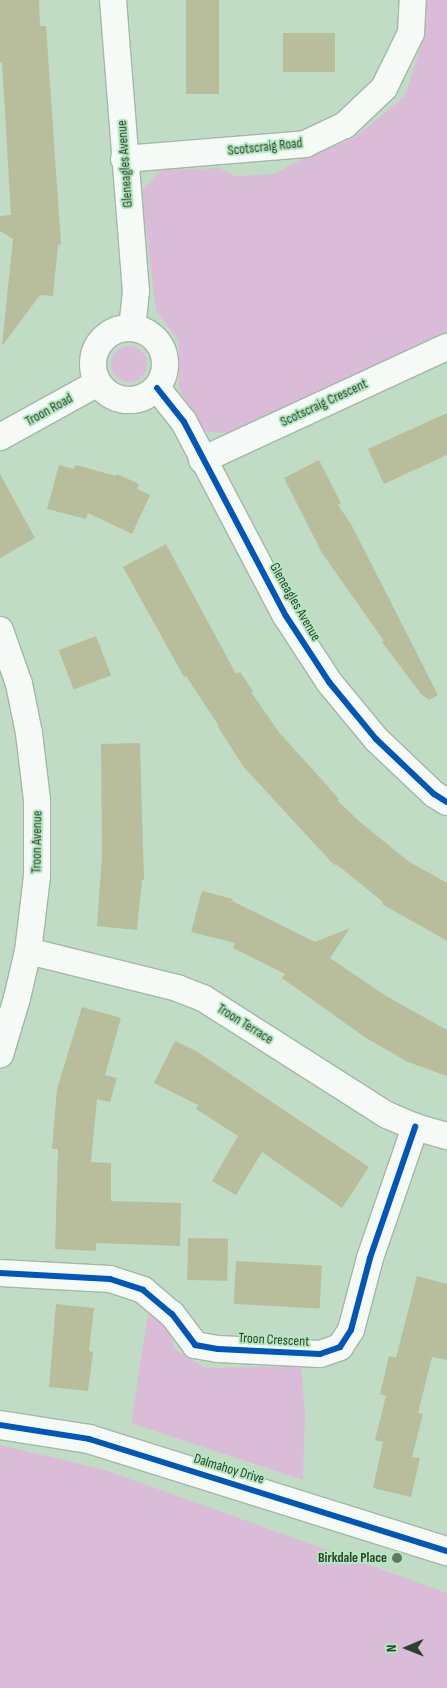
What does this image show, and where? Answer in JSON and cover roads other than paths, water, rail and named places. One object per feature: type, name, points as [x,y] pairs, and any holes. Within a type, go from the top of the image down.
[{"type":"street","name":"Gleneagles Avenue","points":[[113,0],[124,159],[136,291],[132,328]]},
{"type":"street","name":"Scotscraig Road","points":[[124,159],[305,144],[345,125],[384,88],[411,33],[413,0]]},
{"type":"street","points":[[132,328],[153,336],[160,345],[165,367],[157,388],[148,395],[126,400],[106,392],[98,383],[93,361],[96,350],[102,340],[110,333],[132,328]]},
{"type":"street","name":"Scotscraig Crescent","points":[[202,460],[447,347]]},
{"type":"street","name":"Troon Road","points":[[0,437],[98,383]]},
{"type":"street","name":"Gleneagles Avenue","points":[[157,388],[184,422],[202,460],[286,616],[329,682],[376,739],[434,794],[447,802]]},
{"type":"street","name":"Troon Avenue","points":[[0,630],[18,684],[29,733],[37,800],[37,876],[28,951],[17,998],[0,1055]]},
{"type":"street","name":"Troon Terrace","points":[[28,951],[177,988],[203,998],[244,1022],[360,1100],[415,1127],[447,1136]]},
{"type":"street","name":"Troon Crescent","points":[[0,1273],[110,1279],[143,1290],[172,1314],[195,1345],[218,1349],[320,1354],[340,1346],[351,1330],[370,1258],[415,1127]]},
{"type":"street","name":"Dalmahoy Drive","points":[[0,1425],[89,1440],[447,1551]]},
{"type":"place","name":"Birkdale Place","points":[[397,1558]]}]
